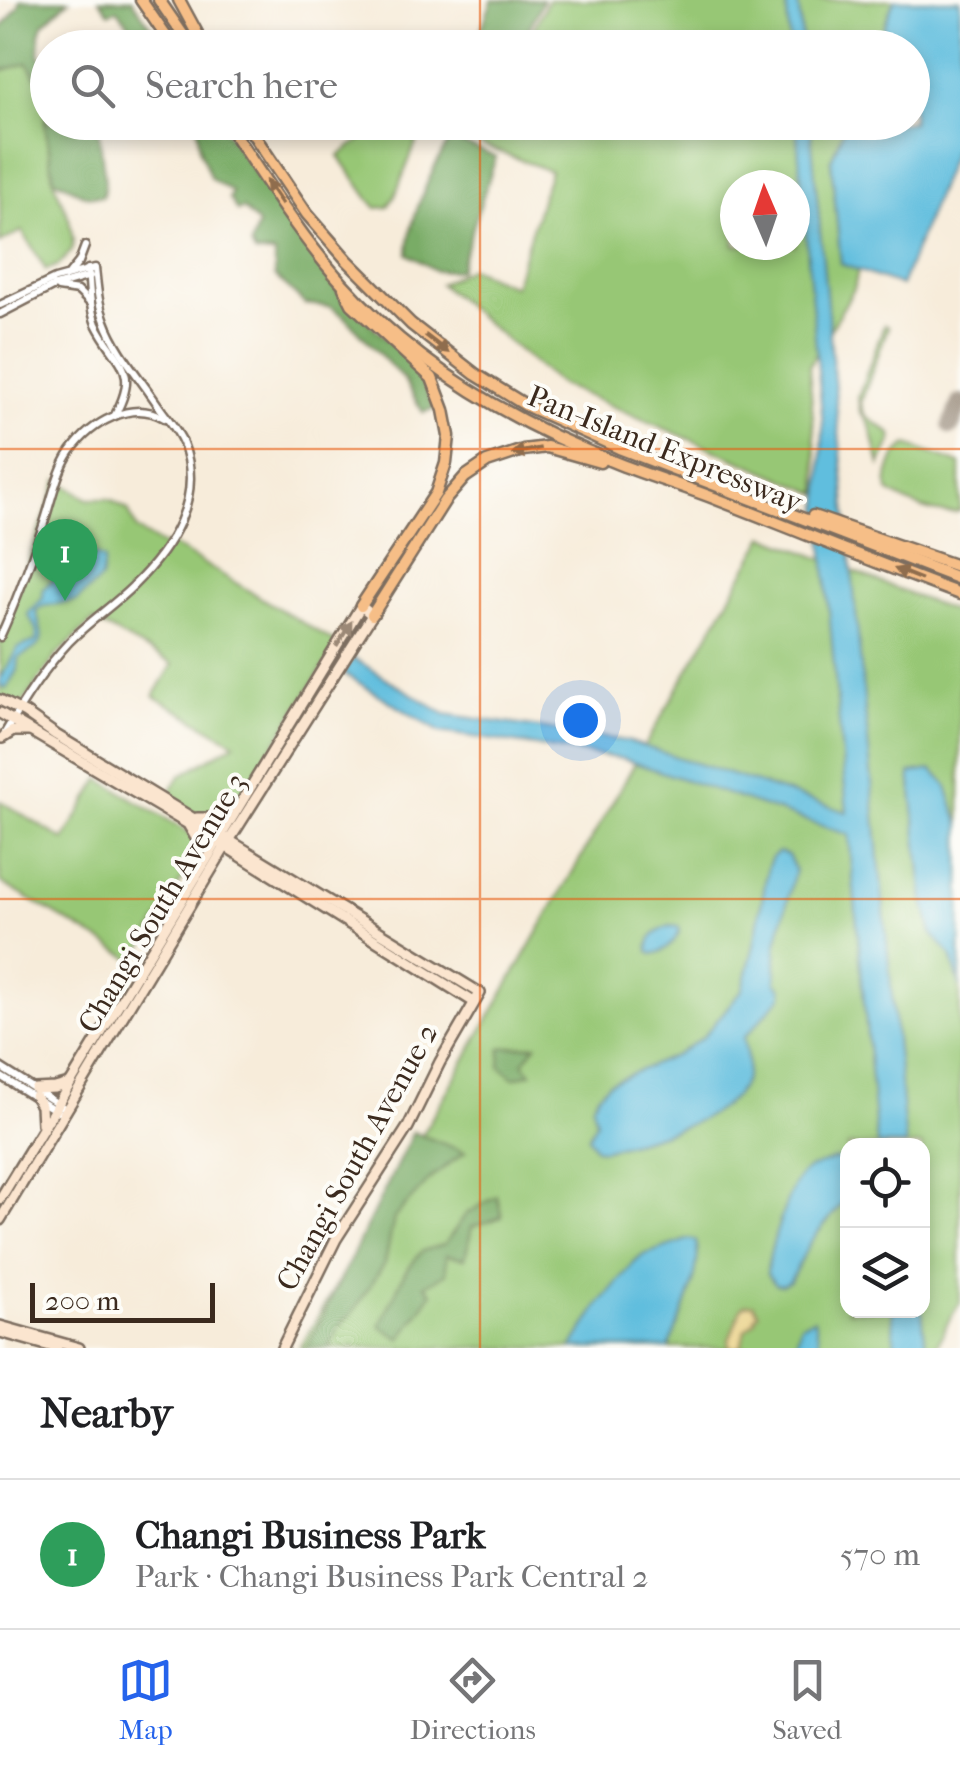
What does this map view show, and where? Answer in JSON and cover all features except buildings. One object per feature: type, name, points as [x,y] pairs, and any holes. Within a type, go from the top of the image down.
[{"type":"highway","points":[[141,0],[162,30]]},
{"type":"highway","points":[[158,0],[179,30]]},
{"type":"highway","points":[[179,0],[195,30]]},
{"type":"highway","name":"Pan-Island Expressway","points":[[238,140],[342,283],[395,334],[444,373],[549,434],[621,465],[960,594]]},
{"type":"highway","name":"Pan-Island Expressway","points":[[259,140],[308,214],[364,279],[411,324],[488,382],[582,432],[854,534]]},
{"type":"highway","points":[[342,283],[352,304],[432,378],[444,410],[448,436],[446,464],[436,493],[361,606]]},
{"type":"highway","points":[[372,614],[444,500],[465,477],[487,462],[547,447],[621,465]]},
{"type":"highway","points":[[854,534],[960,565]]},
{"type":"highway","points":[[854,534],[960,579]]},
{"type":"street","points":[[69,274],[85,246]]},
{"type":"street","points":[[0,305],[69,274],[92,272]]},
{"type":"street","points":[[0,314],[92,272]]},
{"type":"street","points":[[92,272],[91,305],[96,324],[125,371],[128,385],[115,416]]},
{"type":"street","points":[[1,740],[55,658],[143,576],[176,532],[187,506],[191,473],[182,441],[109,331],[92,272]]},
{"type":"street","points":[[52,288],[78,291],[91,305]]},
{"type":"street","points":[[0,638],[62,466],[81,439],[124,412],[147,411],[169,421]]},
{"type":"street","points":[[361,606],[372,614]]},
{"type":"street","name":"Changi South Avenue 3","points":[[0,1199],[43,1127],[60,1109],[69,1084],[198,872],[223,840],[238,807],[361,606]]},
{"type":"street","name":"Changi South Avenue 3","points":[[0,1220],[60,1109],[223,840],[372,614]]},
{"type":"street","points":[[0,700],[223,840]]},
{"type":"street","points":[[0,713],[191,820],[223,818],[238,807]]},
{"type":"street","points":[[1,740],[19,730],[32,731]]},
{"type":"street","points":[[191,820],[201,852],[198,872]]},
{"type":"street","name":"Changi South Avenue 2","points":[[223,840],[477,998],[408,1127],[336,1238],[282,1348]]},
{"type":"street","points":[[0,1067],[60,1109]]},
{"type":"street","points":[[0,1076],[35,1092],[69,1084]]},
{"type":"street","points":[[35,1092],[43,1127]]},
{"type":"street","points":[[0,1329],[57,1348]]},
{"type":"street","points":[[0,1329],[29,1332],[79,1348]]},
{"type":"green space","points":[[20,0],[69,0],[41,30],[30,30],[30,66],[28,63],[0,71],[0,30]]},
{"type":"green space","points":[[99,0],[132,0],[154,30],[133,30],[117,9],[109,13]]},
{"type":"green space","points":[[492,0],[543,0],[528,30],[481,30]]},
{"type":"green space","points":[[548,0],[894,0],[883,30],[533,30]]},
{"type":"green space","points":[[28,62],[30,65],[30,140],[47,140],[53,180],[69,218],[72,250],[59,265],[46,270],[22,231],[0,243],[0,71]]},
{"type":"green space","points":[[48,140],[100,140],[103,196],[86,195],[54,180]]},
{"type":"green space","points":[[199,140],[232,140],[351,306],[413,363],[434,409],[423,412],[403,379],[346,318],[331,307],[305,304],[275,276],[275,254],[255,253],[251,245],[258,224],[243,209],[237,211],[229,198],[232,192],[211,179]]},
{"type":"green space","points":[[360,140],[417,140],[388,207],[377,208],[339,156]]},
{"type":"green space","points":[[450,140],[496,157],[459,270],[436,271],[408,254],[412,226],[436,164]]},
{"type":"green space","points":[[468,140],[839,140],[831,160],[841,263],[858,270],[854,289],[809,366],[819,494],[559,384],[440,284],[470,268],[514,286],[550,171]]},
{"type":"green space","points":[[884,325],[888,327],[861,402],[869,418],[892,435],[880,465],[858,397]]},
{"type":"green space","points":[[908,445],[960,464],[960,511],[933,511],[889,492],[891,465]]},
{"type":"green space","points":[[58,480],[88,499],[109,499],[128,510],[137,530],[165,547],[169,543],[338,644],[231,814],[195,817],[165,800],[180,776],[235,743],[154,696],[173,664],[93,621],[56,656],[19,709],[0,699],[0,638]]},
{"type":"green space","points":[[765,536],[960,614],[960,1303],[936,1348],[300,1348]]},
{"type":"green space","points":[[100,779],[193,835],[195,857],[135,961],[0,882],[0,801],[64,840]]},
{"type":"green space","points":[[536,1045],[523,1063],[531,1073],[514,1078],[500,1066],[501,1048]]},
{"type":"green space","points":[[413,1132],[465,1152],[433,1176],[394,1218],[385,1263],[353,1312],[336,1330],[329,1348],[307,1348]]},
{"type":"green space","points":[[497,1196],[502,1217],[472,1227],[465,1258],[446,1255],[446,1274],[425,1285],[432,1293],[401,1339],[380,1326],[405,1272],[422,1251],[445,1244],[466,1214]]},
{"type":"sand","points":[[753,1304],[759,1313],[745,1330],[741,1348],[726,1348],[730,1346],[741,1309]]},
{"type":"water","points":[[786,0],[798,0],[801,30],[789,30]]},
{"type":"water","points":[[894,0],[960,0],[960,134],[901,286],[841,264],[831,160],[839,140],[930,140],[930,30],[883,30]]},
{"type":"water","points":[[798,140],[812,140],[905,1138],[876,1138],[849,835],[623,759],[440,732],[343,673],[353,658],[445,714],[627,741],[847,812],[820,509],[823,426],[808,260],[810,170],[800,170]]},
{"type":"water","points":[[94,554],[104,560],[101,579],[76,601],[36,610],[41,640],[18,658],[17,670],[6,689],[0,685],[18,648],[36,641],[37,631],[28,614],[43,598],[43,589],[75,559],[79,564]]},
{"type":"water","points":[[932,770],[946,784],[960,825],[960,987],[951,955],[932,934],[924,900],[910,773]]},
{"type":"water","points":[[779,852],[788,855],[795,870],[776,947],[776,983],[782,988],[782,996],[744,1038],[747,1067],[743,1084],[733,1098],[700,1120],[638,1141],[602,1150],[595,1148],[588,1137],[596,1122],[592,1106],[599,1093],[609,1083],[674,1056],[702,1038],[743,989],[768,866]]},
{"type":"water","points":[[670,926],[680,930],[673,942],[658,953],[649,952],[651,939]]},
{"type":"water","points":[[836,1159],[840,1161],[840,1206],[811,1241],[790,1281],[775,1284],[767,1274],[775,1235],[794,1187],[806,1170]]},
{"type":"water","points":[[689,1239],[696,1241],[697,1266],[669,1348],[572,1348],[600,1303],[634,1263],[643,1255]]},
{"type":"water","points":[[893,1318],[923,1318],[926,1348],[895,1348]]},
{"type":"water","points":[[814,1319],[821,1348],[792,1348],[801,1324]]},
{"type":"taxiway","points":[[951,426],[960,403]]},
{"type":"place","name":"Changi Business Park","points":[[65,601]]}]
